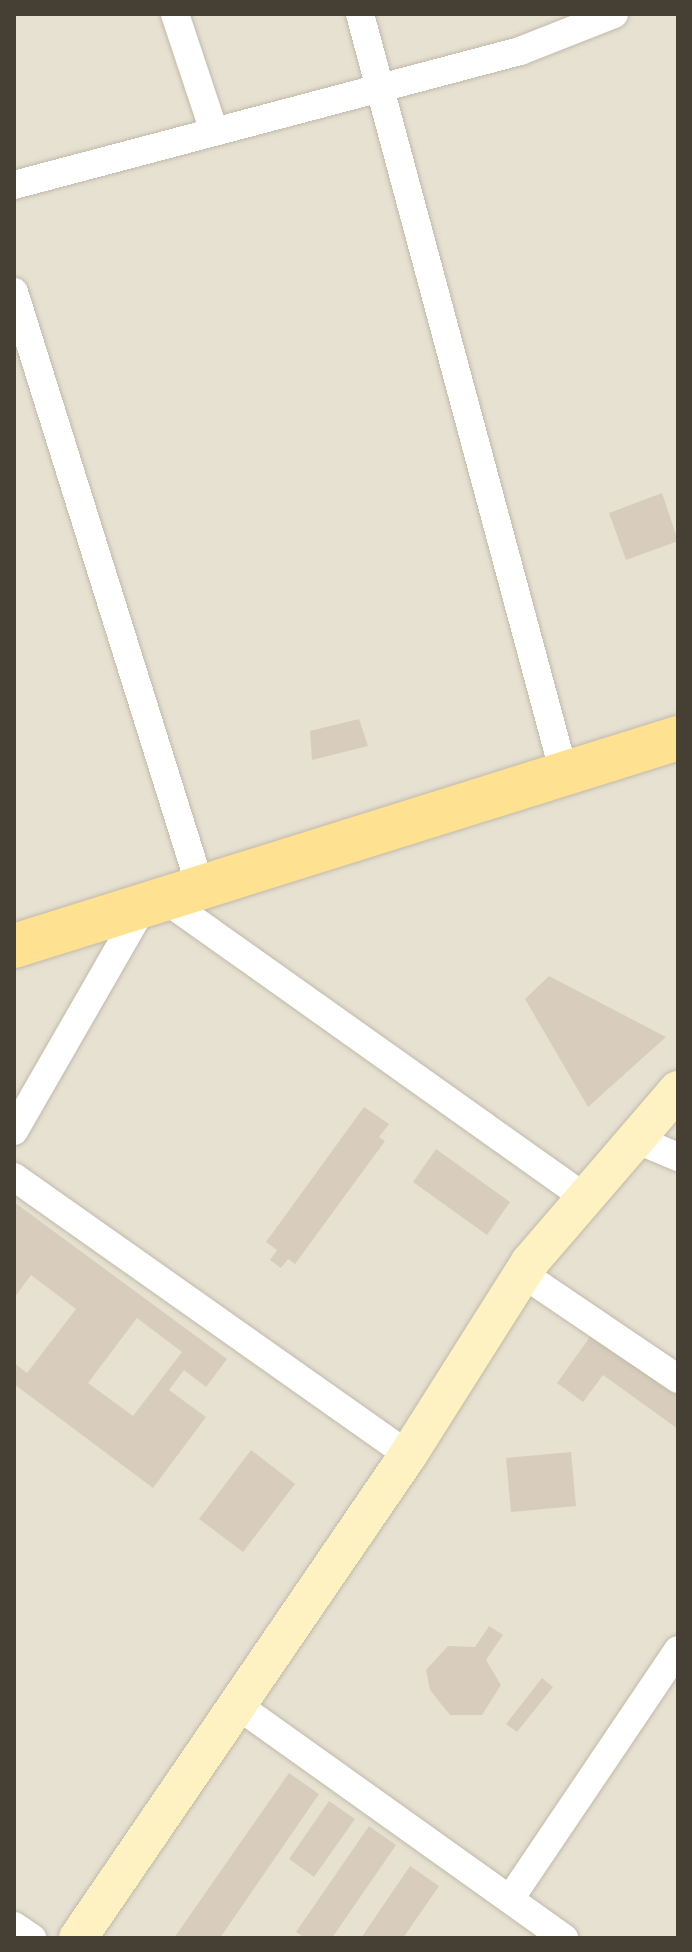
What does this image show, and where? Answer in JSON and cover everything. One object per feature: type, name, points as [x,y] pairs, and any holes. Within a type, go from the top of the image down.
[{"type":"main road","points":[[14,946],[678,738]]},
{"type":"street","points":[[175,14],[214,131]]},
{"type":"street","points":[[360,14],[564,773]]},
{"type":"street","points":[[14,185],[520,51],[614,14]]},
{"type":"street","points":[[14,292],[170,896],[584,1197]]},
{"type":"street","points":[[14,1131],[170,896]]},
{"type":"street","points":[[78,1938],[408,1455],[523,1274],[584,1197],[678,1090]]},
{"type":"street","points":[[635,1139],[678,1157]]},
{"type":"street","points":[[14,1177],[408,1455]]},
{"type":"street","points":[[523,1274],[678,1379]]},
{"type":"street","points":[[510,1899],[678,1650]]},
{"type":"street","points":[[237,1705],[564,1938]]},
{"type":"street","points":[[14,1926],[32,1938]]},
{"type":"shaded area","points":[[14,14],[678,14],[678,1938],[14,1938]]},
{"type":"building","points":[[662,493],[678,541],[626,560],[609,513]]},
{"type":"building","points":[[359,719],[368,746],[312,760],[310,731]]},
{"type":"building","points":[[549,976],[666,1037],[588,1107],[525,999]]},
{"type":"building","points":[[364,1107],[389,1124],[379,1137],[385,1141],[295,1264],[288,1259],[281,1268],[270,1260],[277,1250],[266,1242]]},
{"type":"building","points":[[436,1149],[510,1202],[487,1235],[413,1182]]},
{"type":"building","points":[[14,1202],[227,1359],[206,1387],[184,1370],[169,1390],[206,1417],[153,1488],[14,1384],[14,1363],[27,1373],[76,1309],[31,1275],[14,1298]],"holes":[[[137,1318],[182,1352],[133,1416],[88,1383]]]},
{"type":"building","points":[[595,1330],[678,1390],[678,1429],[603,1375],[583,1402],[557,1383]]},
{"type":"building","points":[[251,1450],[295,1484],[243,1552],[199,1519]]},
{"type":"building","points":[[571,1452],[576,1506],[511,1512],[506,1458]]},
{"type":"building","points":[[489,1626],[503,1635],[486,1660],[501,1685],[482,1715],[450,1715],[430,1690],[426,1670],[448,1646],[475,1647]]},
{"type":"building","points":[[542,1678],[553,1687],[517,1732],[506,1724]]},
{"type":"building","points":[[289,1773],[319,1794],[220,1938],[174,1938]]},
{"type":"building","points":[[329,1801],[355,1819],[314,1877],[289,1859]]},
{"type":"building","points":[[369,1826],[396,1845],[332,1938],[305,1938],[296,1932]]},
{"type":"building","points":[[410,1866],[439,1886],[403,1938],[361,1938]]}]
